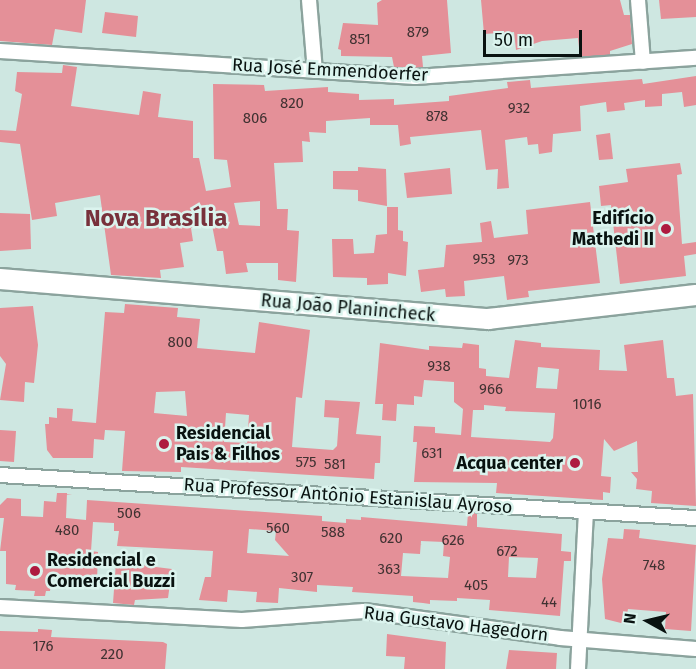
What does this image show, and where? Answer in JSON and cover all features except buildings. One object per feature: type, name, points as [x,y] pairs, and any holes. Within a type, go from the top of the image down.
[{"type":"main road","name":"Rua João Planincheck","points":[[0,279],[488,319],[696,296]]},
{"type":"street","points":[[309,0],[315,71]]},
{"type":"street","points":[[638,0],[643,62]]},
{"type":"street","name":"Rua José Emmendoerfer","points":[[0,51],[415,77],[696,58]]},
{"type":"street","name":"Rua Professor Antônio Estanislau Ayroso","points":[[0,475],[696,518]]},
{"type":"street","points":[[578,669],[586,511]]},
{"type":"street","name":"Rua Gustavo Hagedorn","points":[[0,607],[242,620],[364,611],[579,640],[696,649]]},
{"type":"place","name":"Edifício Mathedi II","points":[[666,229]]},
{"type":"place","name":"Residencial Pais & Filhos","points":[[164,444]]},
{"type":"place","name":"Acqua center","points":[[575,463]]},
{"type":"place","name":"Residencial e Comercial Buzzi","points":[[35,571]]},
{"type":"district","name":"Nova Brasília","points":[[156,219]]}]
